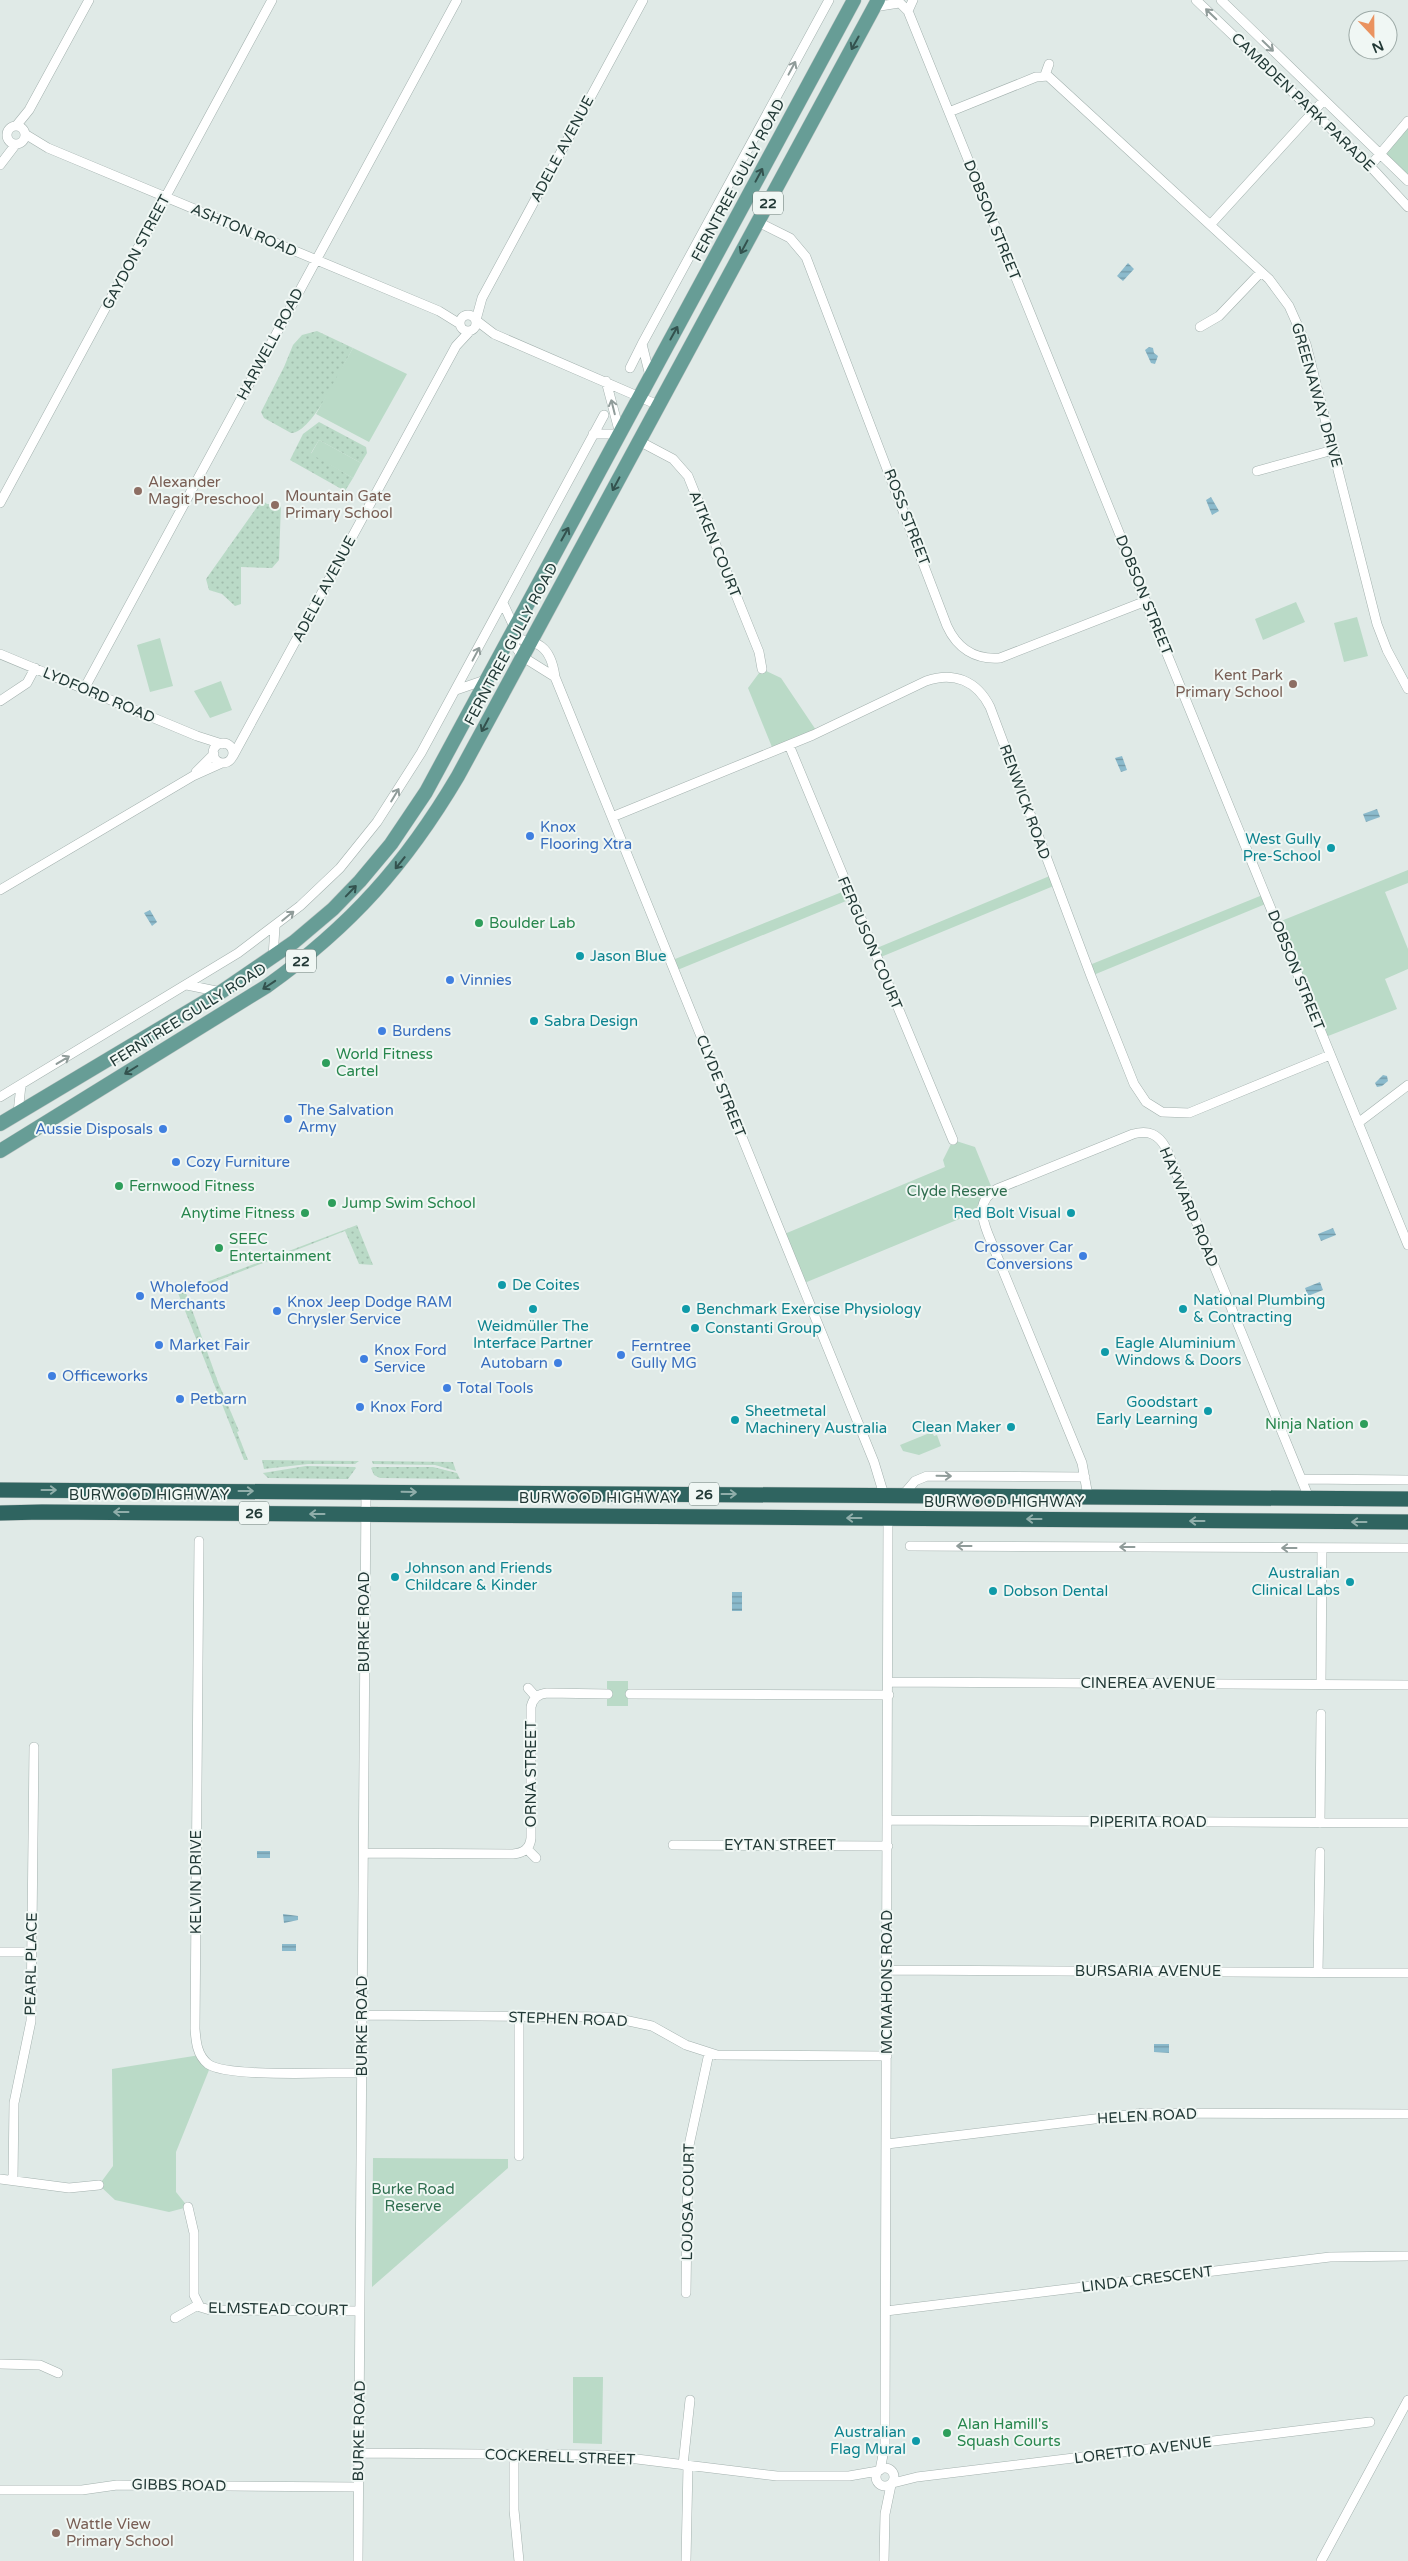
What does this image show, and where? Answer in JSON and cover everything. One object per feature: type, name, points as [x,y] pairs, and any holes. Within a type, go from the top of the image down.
[{"type":"highway","name":"BURWOOD HIGHWAY","points":[[0,1490],[1408,1499]]},
{"type":"highway","points":[[884,1495],[888,1518]]},
{"type":"highway","name":"BURWOOD HIGHWAY","points":[[0,1513],[1408,1522]]},
{"type":"main road","name":"FERNTREE GULLY ROAD","points":[[0,1124],[221,992],[273,957],[333,909],[391,844],[426,792],[488,679],[854,0]]},
{"type":"main road","name":"FERNTREE GULLY ROAD","points":[[0,1151],[267,986],[319,947],[359,911],[406,855],[435,814],[523,657],[876,3]]},
{"type":"main road","points":[[80,1076],[91,1095]]},
{"type":"street","points":[[1,163],[89,0]]},
{"type":"street","name":"GAYDON STREET","points":[[0,504],[272,0]]},
{"type":"street","name":"HARWELL ROAD","points":[[84,689],[456,0]]},
{"type":"street","name":"ADELE AVENUE","points":[[233,756],[456,346],[463,320],[482,298],[643,0]]},
{"type":"street","name":"FERNTREE GULLY ROAD","points":[[630,368],[829,0]]},
{"type":"street","points":[[908,10],[913,0]]},
{"type":"street","name":"CAMBDEN PARK PARADE","points":[[1196,0],[1370,166],[1408,207]]},
{"type":"street","name":"CAMBDEN PARK PARADE","points":[[1221,0],[1408,181]]},
{"type":"street","name":"DOBSON STREET","points":[[876,3],[898,1],[908,10],[1109,508],[1122,547],[1132,559],[1132,568],[1408,1245]]},
{"type":"street","points":[[949,112],[1036,77],[1045,76],[1048,64]]},
{"type":"street","name":"GREENAWAY DRIVE","points":[[1045,76],[1057,82],[1211,224],[1283,296],[1299,326],[1379,629],[1389,655],[1408,689]]},
{"type":"street","points":[[1211,224],[1324,100]]},
{"type":"street","points":[[15,137],[8,131],[29,110]]},
{"type":"street","points":[[1370,166],[1408,121]]},
{"type":"street","points":[[0,126],[14,126]]},
{"type":"street","name":"ASHTON ROAD","points":[[14,126],[15,137],[48,148],[463,320]]},
{"type":"street","name":"ROSS STREET","points":[[758,222],[790,238],[806,257],[947,626],[959,645],[977,656],[1000,658],[1146,601]]},
{"type":"street","points":[[1200,327],[1219,316],[1261,272]]},
{"type":"street","name":"ADELE AVENUE","points":[[456,346],[471,331],[476,321],[482,298]]},
{"type":"street","points":[[463,320],[476,321],[494,334],[606,381],[658,406]]},
{"type":"street","points":[[463,320],[471,331],[494,334]]},
{"type":"street","points":[[642,344],[650,376]]},
{"type":"street","points":[[593,434],[620,434],[606,381]]},
{"type":"street","name":"FERNTREE GULLY ROAD","points":[[0,1097],[186,985],[275,927],[340,868],[377,822],[421,753],[604,415]]},
{"type":"street","name":"AITKEN COURT","points":[[639,441],[673,459],[688,476],[759,652],[762,669]]},
{"type":"street","points":[[1257,471],[1333,450]]},
{"type":"street","points":[[503,603],[512,633],[523,657],[555,678]]},
{"type":"street","points":[[512,633],[532,640]]},
{"type":"street","name":"CLYDE STREET","points":[[532,640],[545,649],[553,665],[555,678],[862,1433],[884,1495]]},
{"type":"street","name":"LYDFORD ROAD","points":[[0,654],[197,736],[226,745]]},
{"type":"street","points":[[0,701],[27,683],[34,668]]},
{"type":"street","name":"RENWICK ROAD","points":[[612,817],[789,746],[937,677],[952,676],[970,683],[982,693],[990,707],[1090,976],[1134,1084],[1146,1102],[1162,1112],[1189,1112],[1330,1056]]},
{"type":"street","points":[[456,690],[488,679]]},
{"type":"street","name":"ADELE AVENUE","points":[[226,745],[249,728]]},
{"type":"street","name":"LYDFORD ROAD","points":[[197,736],[214,752]]},
{"type":"street","points":[[0,890],[193,776],[227,762],[233,756],[226,745],[214,752],[193,776]]},
{"type":"street","name":"FERGUSON COURT","points":[[789,746],[953,1140]]},
{"type":"street","points":[[214,752],[216,760],[222,763]]},
{"type":"street","points":[[273,957],[275,927]]},
{"type":"street","points":[[186,985],[221,992]]},
{"type":"street","points":[[18,1113],[21,1085]]},
{"type":"street","points":[[1358,1123],[1408,1085]]},
{"type":"street","name":"HAYWARD ROAD","points":[[1088,1496],[1082,1463],[988,1234],[981,1210],[986,1198],[997,1189],[1133,1134],[1147,1131],[1158,1137],[1166,1148],[1309,1498]]},
{"type":"street","name":"BURWOOD HIGHWAY","points":[[903,1495],[915,1481],[927,1476],[1085,1477]]},
{"type":"street","points":[[1301,1479],[1408,1480]]},
{"type":"street","name":"BURKE ROAD","points":[[358,2561],[366,1492]]},
{"type":"street","name":"MCMAHONS ROAD","points":[[884,2514],[892,2478],[885,2445],[889,1695],[888,1518]]},
{"type":"street","name":"KELVIN DRIVE","points":[[198,1541],[195,2029],[197,2047],[208,2064],[231,2072],[361,2073]]},
{"type":"street","points":[[910,1546],[1408,1548]]},
{"type":"street","points":[[1321,1684],[1322,1548]]},
{"type":"street","name":"CINEREA AVENUE","points":[[889,1682],[1408,1685]]},
{"type":"street","points":[[528,1688],[536,1697],[547,1693],[608,1694]]},
{"type":"street","points":[[630,1694],[889,1695]]},
{"type":"street","name":"ORNA STREET","points":[[364,1853],[513,1854],[527,1849],[531,1838],[531,1707],[536,1697]]},
{"type":"street","points":[[1320,1823],[1321,1714]]},
{"type":"street","name":"PEARL PLACE","points":[[13,2179],[14,2104],[31,2020],[34,1747]]},
{"type":"street","name":"PIPERITA ROAD","points":[[888,1820],[1408,1823]]},
{"type":"street","name":"EYTAN STREET","points":[[673,1845],[888,1846]]},
{"type":"street","points":[[527,1849],[536,1858]]},
{"type":"street","points":[[1318,1972],[1320,1852]]},
{"type":"street","points":[[0,1952],[32,1952]]},
{"type":"street","name":"BURSARIA AVENUE","points":[[887,1970],[1408,1973]]},
{"type":"street","name":"STEPHEN ROAD","points":[[362,2015],[610,2017],[636,2021],[652,2026],[686,2046],[709,2054],[887,2056]]},
{"type":"street","points":[[519,2016],[519,2156]]},
{"type":"street","name":"LOJOSA COURT","points":[[686,2293],[688,2150],[709,2054]]},
{"type":"street","name":"HELEN ROAD","points":[[887,2144],[1144,2112],[1408,2114]]},
{"type":"street","points":[[0,2179],[13,2179],[69,2188],[99,2185]]},
{"type":"street","name":"ELMSTEAD COURT","points":[[188,2207],[194,2233],[194,2295],[198,2304],[210,2310],[360,2311]]},
{"type":"street","name":"LINDA CRESCENT","points":[[886,2310],[1330,2257],[1408,2256]]},
{"type":"street","name":"ELMSTEAD COURT","points":[[175,2318],[198,2304]]},
{"type":"street","points":[[0,2364],[40,2365],[58,2373]]},
{"type":"street","points":[[686,2561],[686,2465],[690,2400]]},
{"type":"street","points":[[1321,2561],[1405,2412],[1408,2400]]},
{"type":"street","name":"LORETTO AVENUE","points":[[892,2478],[917,2477],[1370,2422]]},
{"type":"street","name":"MCMAHONS ROAD","points":[[884,2561],[884,2514],[876,2477],[885,2445]]},
{"type":"street","name":"COCKERELL STREET","points":[[359,2453],[604,2455],[768,2475],[849,2476],[879,2470],[892,2478],[885,2487],[849,2476]]},
{"type":"street","points":[[514,2454],[514,2510],[520,2561]]},
{"type":"street","name":"GIBBS ROAD","points":[[0,2490],[82,2490],[117,2484],[358,2488]]},
{"type":"green space","points":[[1408,121],[1408,181],[1381,153]]},
{"type":"green space","points":[[317,331],[353,348],[335,383],[317,411],[308,423],[291,433],[264,418],[261,412],[293,345],[302,335]]},
{"type":"green space","points":[[353,348],[407,374],[369,442],[316,414]]},
{"type":"green space","points":[[319,422],[366,447],[367,453],[361,463],[319,440],[311,453],[353,478],[345,491],[290,460],[303,434]]},
{"type":"green space","points":[[319,440],[361,463],[353,478],[311,454]]},
{"type":"green space","points":[[262,500],[267,504],[281,504],[279,560],[272,568],[241,567],[241,604],[235,606],[222,594],[209,590],[206,579]]},
{"type":"green space","points":[[1296,602],[1305,622],[1263,640],[1255,619]]},
{"type":"green space","points":[[1357,617],[1368,656],[1344,662],[1334,623]]},
{"type":"green space","points":[[160,638],[173,686],[150,692],[137,645]]},
{"type":"green space","points":[[762,669],[781,678],[818,733],[774,752],[748,688]]},
{"type":"green space","points":[[221,681],[232,710],[210,718],[194,691]]},
{"type":"green space","points":[[1408,870],[1408,883],[1385,892],[1408,949],[1408,969],[1385,979],[1397,1009],[1323,1038],[1276,923]]},
{"type":"green space","points":[[1052,875],[1056,885],[876,959],[872,950]]},
{"type":"green space","points":[[847,890],[851,899],[675,971],[670,961]]},
{"type":"green space","points":[[1265,894],[1268,903],[1091,976],[1087,966]]},
{"type":"green space","name":"Clyde Reserve","points":[[953,1140],[975,1147],[993,1191],[981,1210],[802,1284],[782,1235],[945,1167],[943,1160]]},
{"type":"green space","points":[[357,1225],[373,1265],[359,1264],[345,1231],[186,1293],[218,1382],[239,1431],[237,1432],[248,1460],[244,1460],[178,1293]]},
{"type":"green space","points":[[932,1432],[934,1436],[937,1435],[941,1446],[919,1455],[903,1451],[900,1445]]},
{"type":"green space","points":[[262,1460],[359,1461],[355,1464],[308,1464],[264,1469]]},
{"type":"green space","points":[[372,1461],[453,1462],[456,1471],[435,1465],[373,1464]]},
{"type":"green space","points":[[306,1466],[356,1468],[348,1479],[268,1478],[263,1473]]},
{"type":"green space","points":[[433,1467],[457,1473],[460,1479],[380,1478],[374,1475],[371,1468]]},
{"type":"green space","points":[[607,1681],[628,1681],[628,1706],[607,1706]]},
{"type":"green space","points":[[200,2055],[211,2065],[176,2152],[176,2192],[188,2207],[169,2212],[115,2200],[99,2185],[113,2166],[112,2069]]},
{"type":"green space","name":"Burke Road Reserve","points":[[373,2158],[508,2159],[508,2168],[372,2287]]},
{"type":"green space","points":[[573,2377],[603,2377],[602,2444],[573,2443]]},
{"type":"water","points":[[1128,263],[1134,269],[1123,281],[1117,276]]},
{"type":"water","points":[[1149,347],[1153,348],[1154,353],[1158,356],[1155,364],[1151,363],[1145,350]]},
{"type":"water","points":[[1211,497],[1219,511],[1212,515],[1206,500]]},
{"type":"water","points":[[1122,756],[1127,770],[1121,772],[1115,758]]},
{"type":"water","points":[[1377,809],[1380,817],[1366,822],[1363,814]]},
{"type":"water","points":[[150,910],[157,922],[152,926],[144,913]]},
{"type":"water","points":[[1383,1075],[1387,1076],[1388,1081],[1382,1086],[1377,1087],[1375,1083]]},
{"type":"water","points":[[1333,1228],[1336,1235],[1321,1241],[1318,1234]]},
{"type":"water","points":[[1320,1282],[1323,1290],[1308,1296],[1305,1288]]},
{"type":"water","points":[[732,1592],[742,1592],[742,1611],[732,1611]]},
{"type":"water","points":[[257,1851],[270,1851],[270,1858],[257,1858]]},
{"type":"water","points":[[283,1914],[298,1916],[298,1920],[284,1923]]},
{"type":"water","points":[[282,1944],[296,1944],[296,1951],[282,1951]]},
{"type":"water","points":[[1154,2044],[1169,2044],[1169,2053],[1154,2052]]},
{"type":"place","name":"Alexander Magit Preschool","points":[[138,491]]},
{"type":"place","name":"Mountain Gate Primary School","points":[[275,505]]},
{"type":"place","name":"Kent Park Primary School","points":[[1293,684]]},
{"type":"place","name":"Knox Flooring Xtra","points":[[530,836]]},
{"type":"place","name":"West Gully Pre-School","points":[[1331,848]]},
{"type":"place","name":"Boulder Lab","points":[[479,923]]},
{"type":"place","name":"Jason Blue","points":[[580,956]]},
{"type":"place","name":"Vinnies","points":[[450,980]]},
{"type":"place","name":"Sabra Design","points":[[534,1021]]},
{"type":"place","name":"Burdens","points":[[382,1031]]},
{"type":"place","name":"World Fitness Cartel","points":[[326,1063]]},
{"type":"place","name":"The Salvation Army","points":[[288,1119]]},
{"type":"place","name":"Aussie Disposals","points":[[163,1129]]},
{"type":"place","name":"Cozy Furniture","points":[[176,1162]]},
{"type":"place","name":"Fernwood Fitness","points":[[119,1186]]},
{"type":"place","name":"Jump Swim School","points":[[332,1203]]},
{"type":"place","name":"Anytime Fitness","points":[[305,1213]]},
{"type":"place","name":"Red Bolt Visual","points":[[1071,1213]]},
{"type":"place","name":"SEEC Entertainment","points":[[219,1248]]},
{"type":"place","name":"Crossover Car Conversions","points":[[1083,1256]]},
{"type":"place","name":"De Coites","points":[[502,1285]]},
{"type":"place","name":"Wholefood Merchants","points":[[140,1296]]},
{"type":"place","name":"Weidmüller The Interface Partner","points":[[533,1309]]},
{"type":"place","name":"Benchmark Exercise Physiology","points":[[686,1309]]},
{"type":"place","name":"National Plumbing & Contracting","points":[[1183,1309]]},
{"type":"place","name":"Knox Jeep Dodge RAM Chrysler Service","points":[[277,1311]]},
{"type":"place","name":"Constanti Group","points":[[695,1328]]},
{"type":"place","name":"Market Fair","points":[[159,1345]]},
{"type":"place","name":"Eagle Aluminium Windows & Doors","points":[[1105,1352]]},
{"type":"place","name":"Ferntree Gully MG","points":[[621,1355]]},
{"type":"place","name":"Knox Ford Service","points":[[364,1359]]},
{"type":"place","name":"Autobarn","points":[[558,1363]]},
{"type":"place","name":"Officeworks","points":[[52,1376]]},
{"type":"place","name":"Total Tools","points":[[447,1388]]},
{"type":"place","name":"Petbarn","points":[[180,1399]]},
{"type":"place","name":"Knox Ford","points":[[360,1407]]},
{"type":"place","name":"Goodstart Early Learning","points":[[1208,1411]]},
{"type":"place","name":"Sheetmetal Machinery Australia","points":[[735,1420]]},
{"type":"place","name":"Ninja Nation","points":[[1364,1424]]},
{"type":"place","name":"Clean Maker","points":[[1011,1427]]},
{"type":"place","name":"Johnson and Friends Childcare & Kinder","points":[[395,1577]]},
{"type":"place","name":"Australian Clinical Labs","points":[[1350,1582]]},
{"type":"place","name":"Dobson Dental","points":[[993,1591]]},
{"type":"place","name":"Alan Hamill's Squash Courts","points":[[947,2433]]},
{"type":"place","name":"Australian Flag Mural","points":[[916,2441]]},
{"type":"place","name":"Wattle View Primary School","points":[[56,2533]]}]
